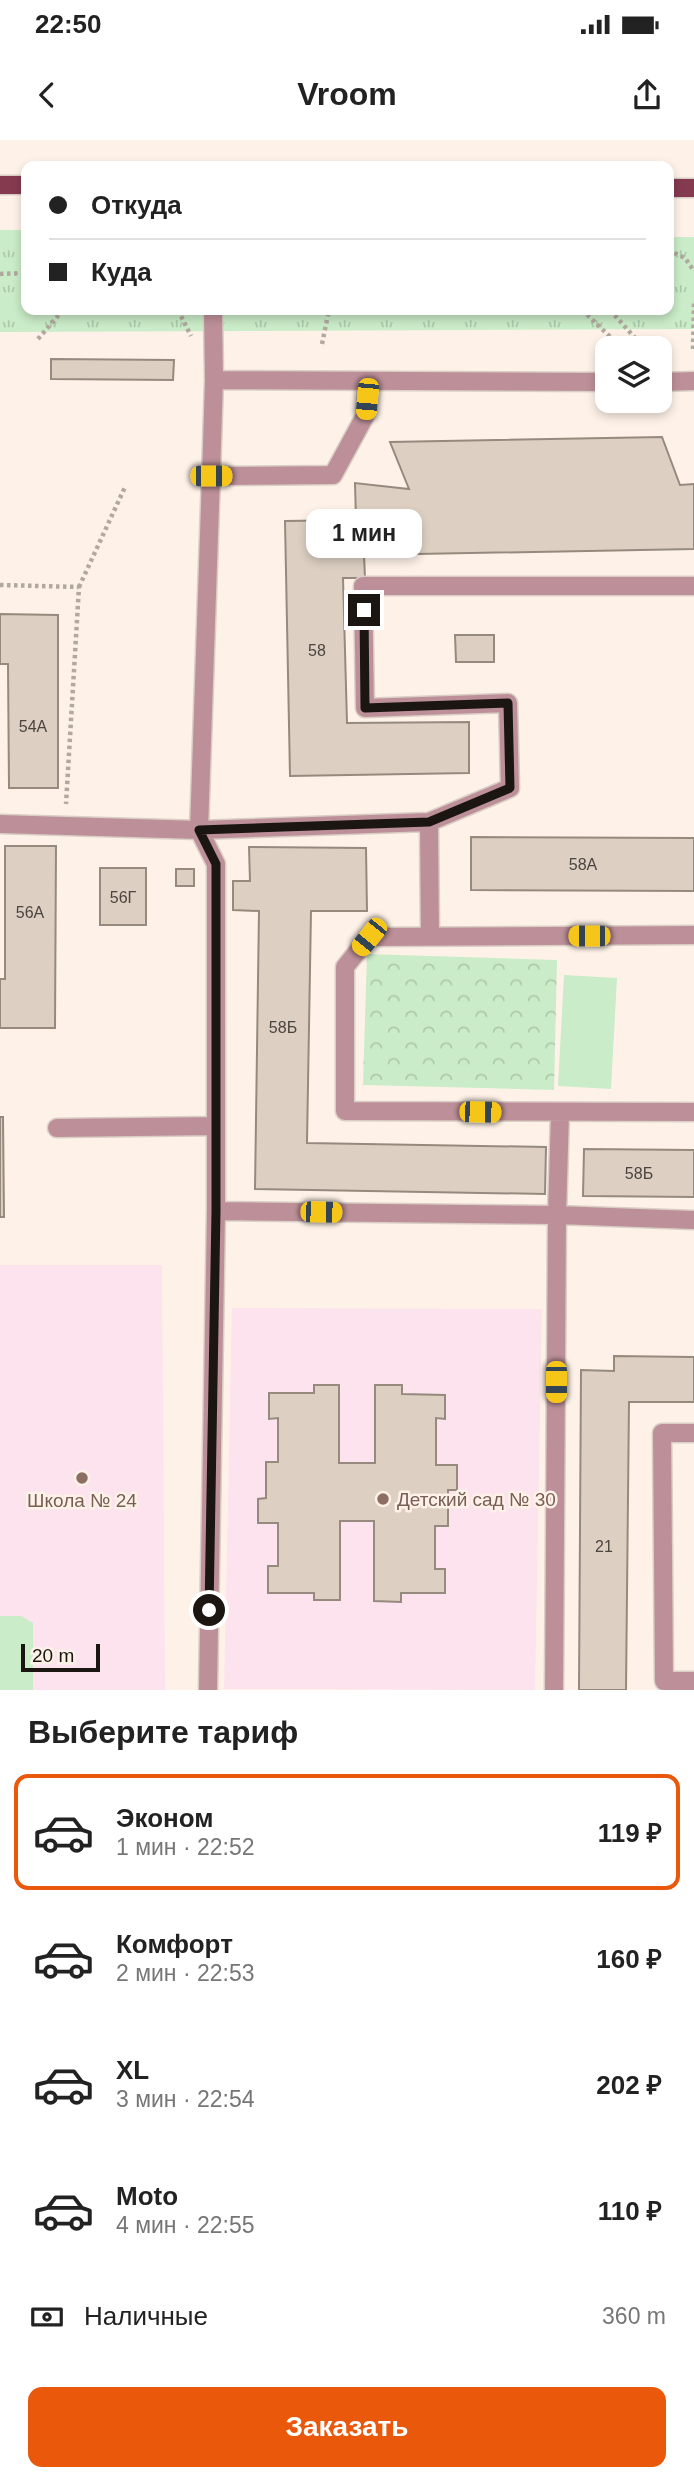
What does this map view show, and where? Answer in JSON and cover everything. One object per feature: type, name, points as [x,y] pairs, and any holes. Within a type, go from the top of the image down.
[{"type":"main road","points":[[0,185],[21,185]]},
{"type":"main road","points":[[674,188],[694,188]]},
{"type":"main road","points":[[674,189],[694,196]]},
{"type":"lane","points":[[208,1690],[216,1211],[216,864],[199,830],[214,380],[213,315]]},
{"type":"lane","points":[[214,380],[595,382]]},
{"type":"lane","points":[[672,382],[694,381]]},
{"type":"lane","points":[[211,476],[333,475],[365,416],[368,382]]},
{"type":"lane","points":[[0,824],[199,830],[429,822],[510,788],[508,703],[365,708],[363,586],[694,586]]},
{"type":"lane","points":[[429,822],[430,936]]},
{"type":"lane","points":[[694,935],[369,937],[345,967],[345,1111],[694,1112]]},
{"type":"lane","points":[[554,1690],[560,1113]]},
{"type":"lane","points":[[57,1128],[216,1126]]},
{"type":"lane","points":[[216,1211],[557,1214],[694,1220]]},
{"type":"lane","points":[[694,1433],[662,1433],[664,1681],[694,1681]]},
{"type":"path","points":[[674,253],[685,258],[694,271]]},
{"type":"path","points":[[0,274],[21,273]]},
{"type":"path","points":[[693,349],[694,302]]},
{"type":"path","points":[[38,339],[59,315]]},
{"type":"path","points":[[180,315],[193,340]]},
{"type":"path","points":[[322,344],[327,315]]},
{"type":"path","points":[[587,315],[609,336]]},
{"type":"path","points":[[614,315],[633,336]]},
{"type":"path","points":[[65,827],[79,587],[125,487]]},
{"type":"path","points":[[0,585],[79,587]]},
{"type":"shaded area","name":"Школа № 24","points":[[0,1265],[162,1265],[165,1690],[0,1690]]},
{"type":"shaded area","name":"Детский сад № 30","points":[[232,1308],[542,1309],[535,1690],[224,1689]]},
{"type":"green space","points":[[0,230],[21,230],[21,315],[674,315],[674,237],[694,237],[694,329],[0,332]]},
{"type":"green space","points":[[367,954],[557,960],[554,1090],[363,1085]]},
{"type":"green space","points":[[564,975],[617,978],[611,1089],[558,1086]]},
{"type":"green space","points":[[0,1616],[21,1616],[33,1623],[33,1690],[0,1690]]},
{"type":"building","points":[[51,359],[174,360],[173,380],[51,379]]},
{"type":"building","points":[[662,437],[680,485],[694,484],[694,549],[364,555],[365,578],[343,578],[347,723],[469,722],[469,773],[290,776],[285,521],[356,520],[355,483],[409,489],[390,442]]},
{"type":"building","points":[[0,614],[58,615],[58,788],[9,788],[8,664],[0,664]]},
{"type":"building","points":[[455,635],[494,635],[494,662],[456,662]]},
{"type":"building","points":[[471,837],[694,838],[694,891],[471,890]]},
{"type":"building","points":[[5,846],[56,846],[55,1028],[0,1028],[0,979],[5,979]]},
{"type":"building","points":[[249,847],[366,848],[367,911],[311,911],[307,1143],[546,1147],[545,1194],[255,1189],[259,911],[233,910],[233,881],[250,881]]},
{"type":"building","points":[[100,868],[146,868],[146,925],[100,925]]},
{"type":"building","points":[[176,869],[194,869],[194,886],[176,886]]},
{"type":"building","points":[[0,1117],[3,1117],[4,1217],[0,1217]]},
{"type":"building","points":[[584,1149],[694,1150],[694,1197],[583,1196]]},
{"type":"building","points":[[614,1356],[694,1357],[694,1402],[629,1402],[626,1690],[579,1690],[581,1370],[614,1371]]},
{"type":"building","points":[[314,1385],[339,1385],[339,1463],[375,1463],[375,1385],[402,1385],[402,1394],[445,1395],[445,1419],[436,1418],[436,1465],[457,1465],[457,1490],[448,1490],[448,1526],[435,1526],[435,1569],[445,1569],[445,1593],[401,1593],[401,1602],[374,1601],[374,1521],[340,1521],[340,1600],[314,1600],[314,1593],[268,1593],[268,1566],[278,1566],[278,1523],[258,1523],[258,1499],[266,1498],[266,1462],[278,1462],[278,1418],[269,1419],[269,1393],[314,1393]]},
{"type":"place","name":"Школа № 24","points":[[82,1478]]},
{"type":"place","name":"Детский сад № 30","points":[[383,1499]]},
{"type":"route","points":[[209,1610],[216,1211],[216,864],[199,830],[429,822],[510,788],[508,703],[365,708],[364,610]]}]
